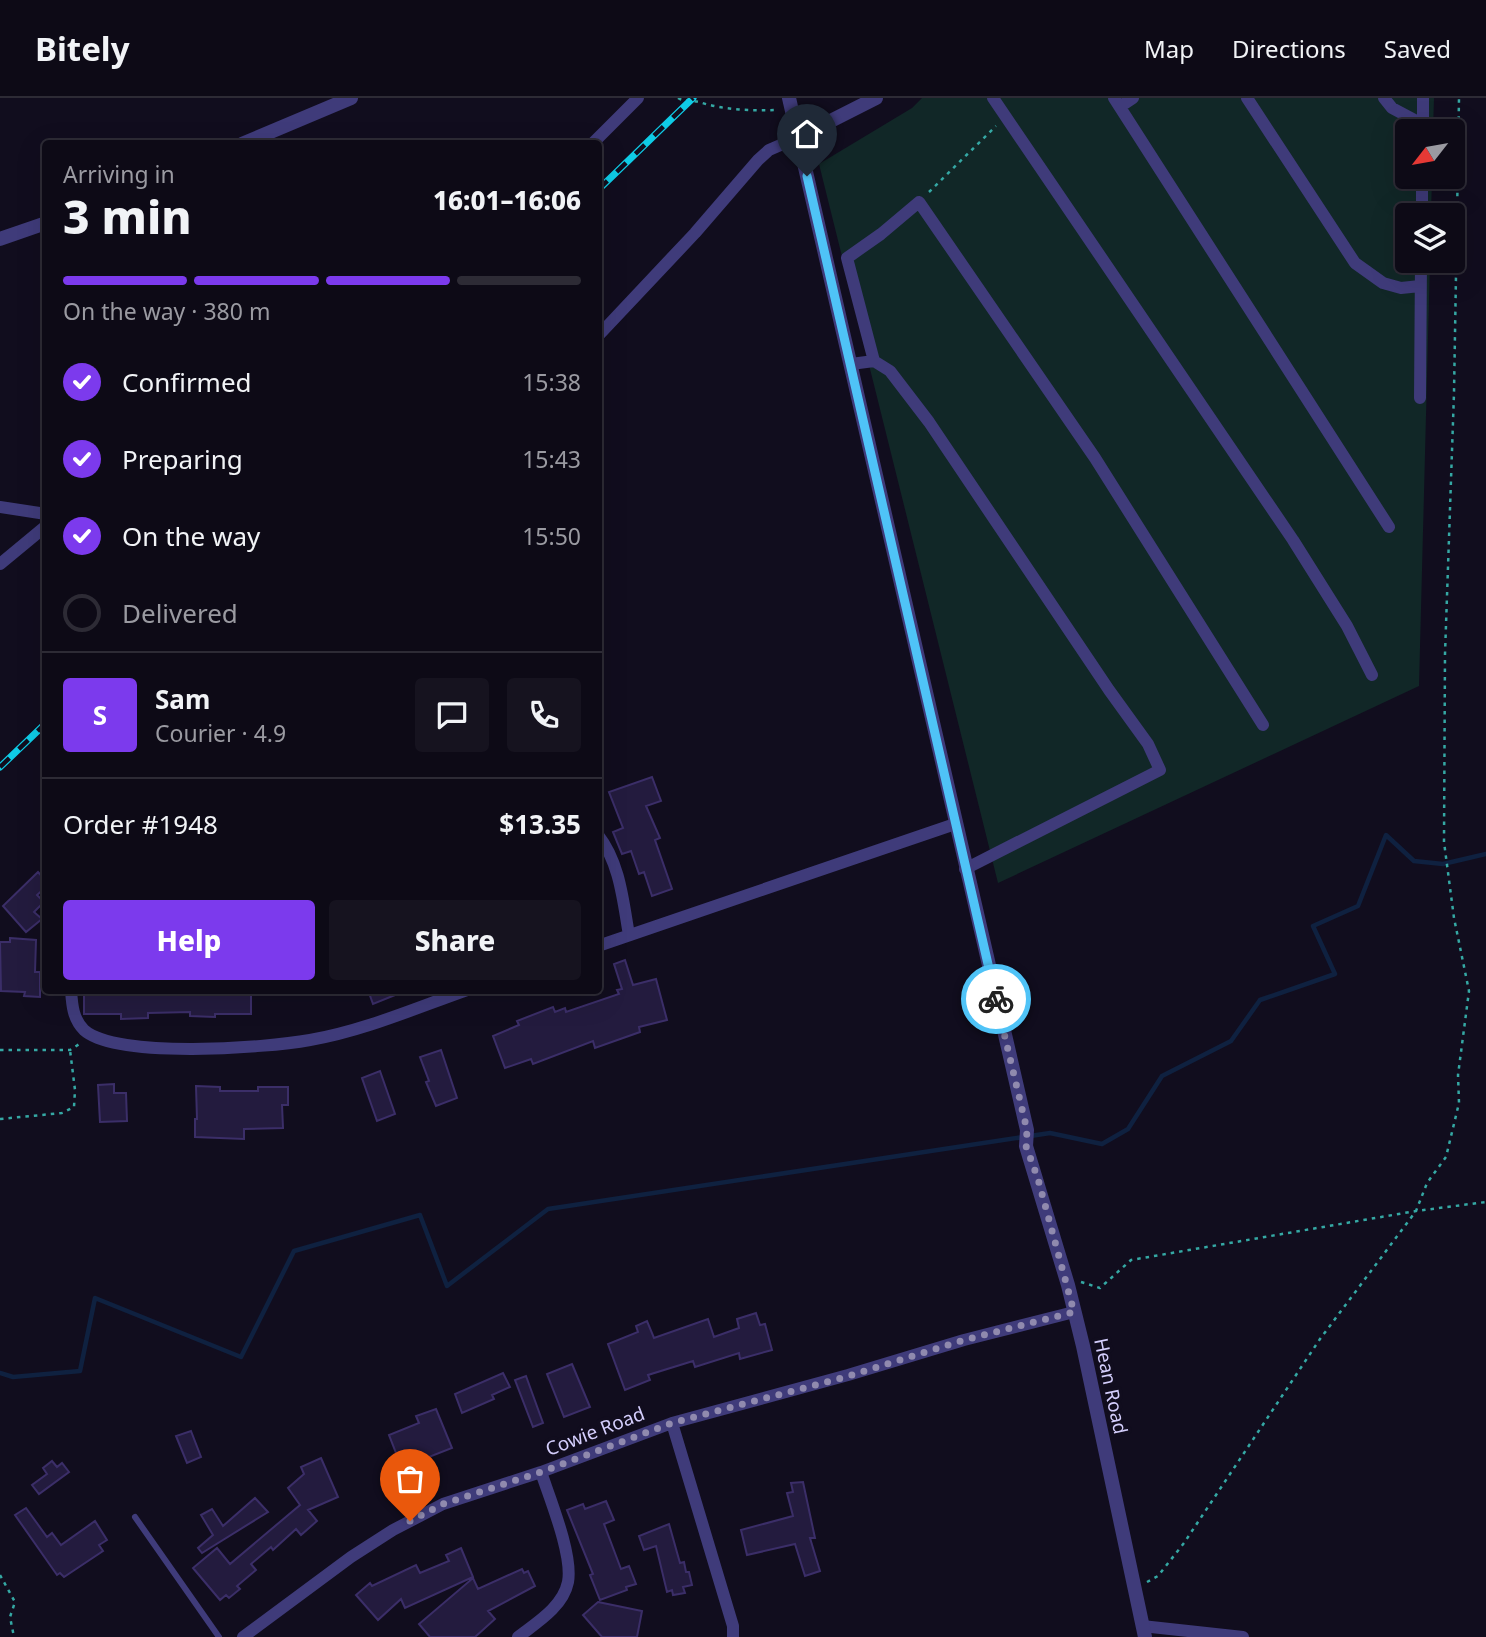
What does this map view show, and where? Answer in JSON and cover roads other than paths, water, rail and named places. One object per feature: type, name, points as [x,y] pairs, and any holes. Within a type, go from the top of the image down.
[{"type":"street","points":[[251,140],[351,98]]},
{"type":"street","points":[[596,140],[639,98]]},
{"type":"street","points":[[602,332],[695,233],[758,160],[781,144],[876,98]]},
{"type":"street","points":[[993,98],[1293,540],[1347,626],[1372,675]]},
{"type":"street","points":[[1133,98],[1118,102],[1389,527]]},
{"type":"street","points":[[1247,98],[1355,263],[1383,284],[1401,288],[1420,286]]},
{"type":"street","points":[[1384,98],[1392,108],[1409,119]]},
{"type":"street","points":[[1423,98],[1423,119]]},
{"type":"street","points":[[790,104],[965,869],[1160,770],[1148,744],[952,454],[890,371],[874,361],[851,364]]},
{"type":"street","points":[[874,361],[847,258],[919,202],[1095,458],[1263,724]]},
{"type":"street","points":[[0,239],[42,224]]},
{"type":"street","points":[[1420,398],[1421,273]]},
{"type":"street","points":[[0,507],[42,513]]},
{"type":"street","points":[[0,564],[42,529]]},
{"type":"street","points":[[602,945],[955,824]]},
{"type":"street","points":[[602,840],[617,873],[629,935]]},
{"type":"street","name":"Hean Road","points":[[965,869],[1027,1130],[1026,1146],[1068,1285],[1143,1632]]},
{"type":"street","points":[[71,994],[73,1011],[82,1028],[94,1037],[114,1044],[170,1048],[271,1045],[310,1040],[348,1031],[455,994]]},
{"type":"street","name":"Cowie Road","points":[[243,1637],[351,1557],[393,1530],[443,1504],[541,1472],[672,1423],[849,1376],[964,1340],[1074,1312]]},
{"type":"street","points":[[672,1423],[733,1626],[733,1637]]},
{"type":"street","points":[[518,1637],[546,1616],[568,1583],[568,1557],[541,1472]]},
{"type":"street","points":[[1143,1632],[1243,1637]]},
{"type":"lane","points":[[135,1517],[219,1637]]},
{"type":"waterway","points":[[0,1373],[13,1377],[80,1371],[95,1298],[241,1357],[294,1251],[420,1215],[447,1286],[548,1209],[1050,1133],[1102,1144],[1128,1129],[1162,1076],[1231,1041],[1260,1000],[1335,974],[1313,926],[1358,906],[1386,835],[1414,861],[1443,864],[1486,854]]},
{"type":"railway","points":[[602,186],[693,98]]},
{"type":"railway","points":[[0,767],[42,727]]}]
